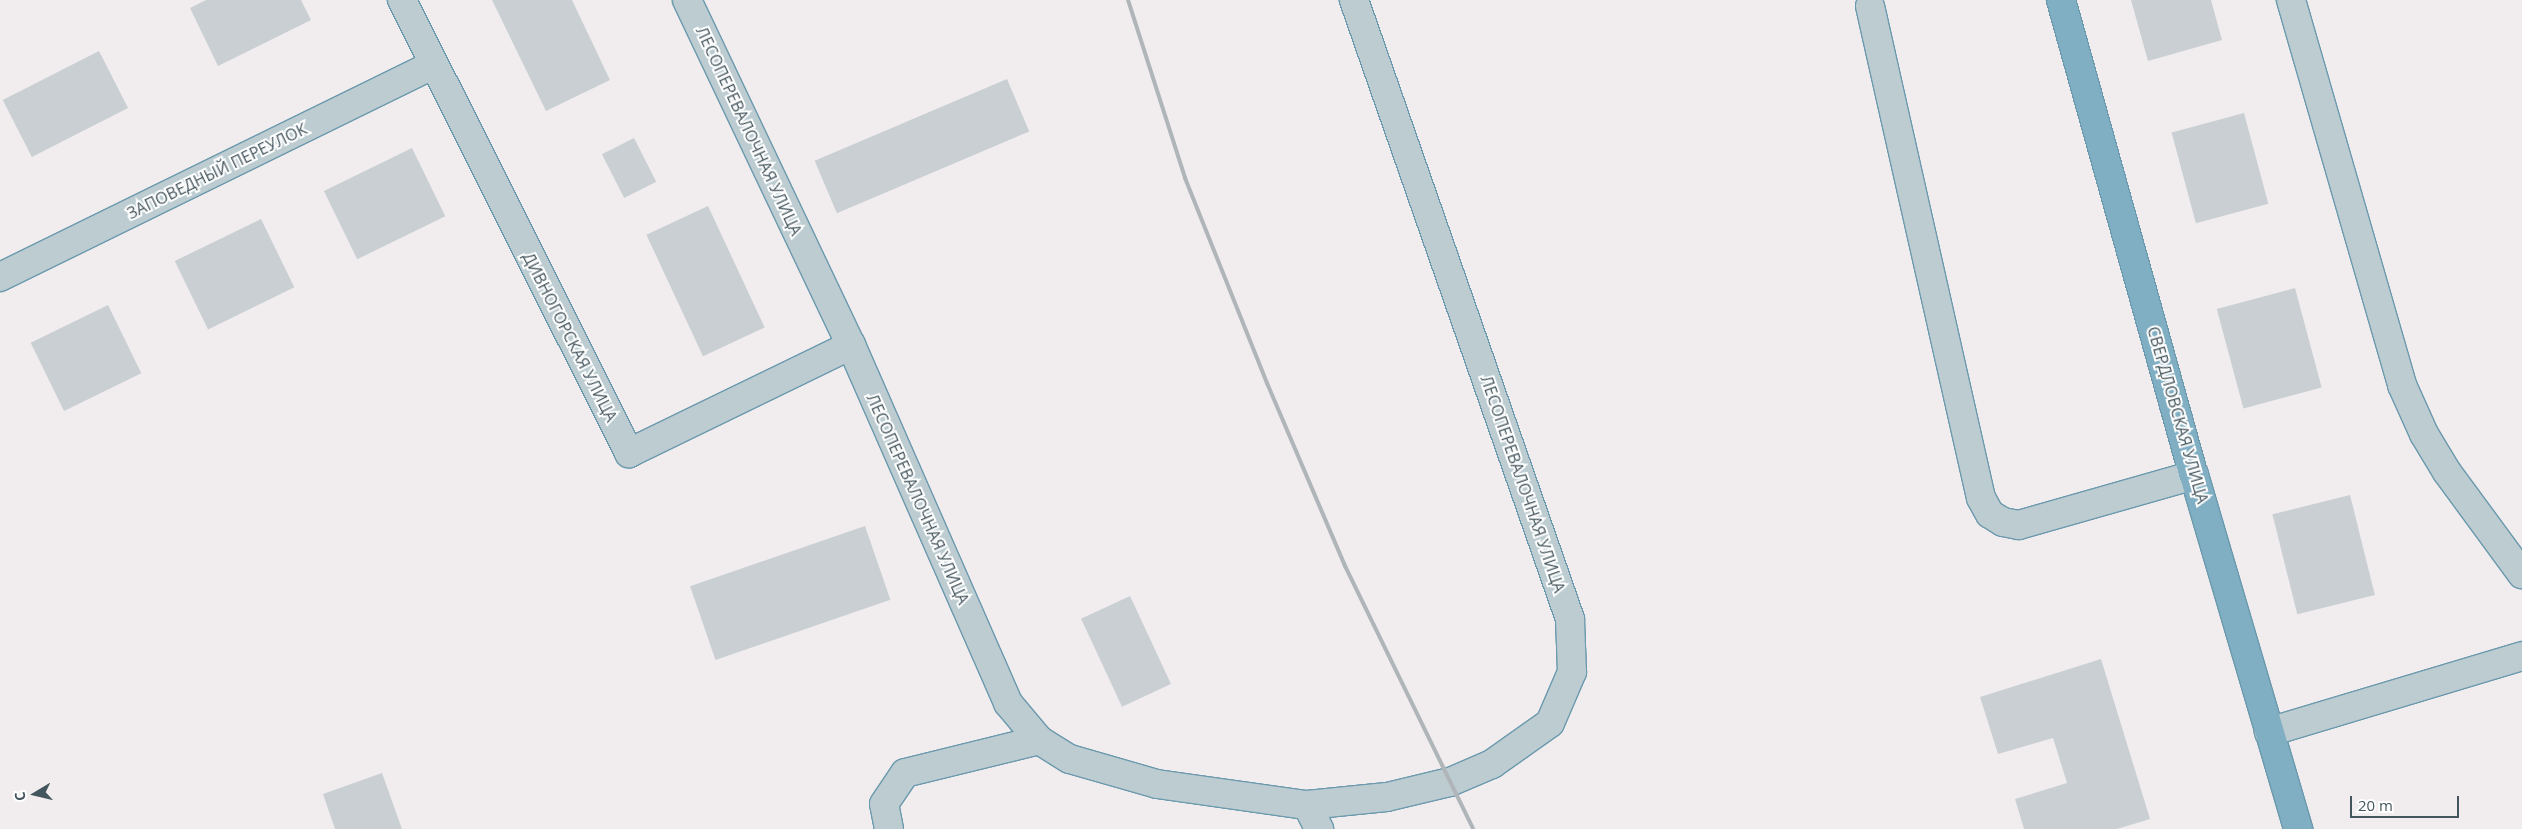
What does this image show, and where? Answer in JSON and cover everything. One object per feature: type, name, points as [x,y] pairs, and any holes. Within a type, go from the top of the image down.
[{"type":"highway","name":"СВЕРДЛОВСКАЯ УЛИЦА","points":[[2061,0],[2194,475],[2298,829]]},
{"type":"street","name":"ДИВНОГОРСКАЯ УЛИЦА","points":[[402,0],[628,453],[851,345]]},
{"type":"street","name":"ЛЕСОПЕРЕВАЛОЧНАЯ УЛИЦА","points":[[687,0],[851,345],[1008,703],[1039,740],[1070,759],[1157,784],[1313,817],[1450,782],[1492,764],[1550,723],[1572,672],[1570,619],[1354,0]]},
{"type":"street","points":[[2291,0],[2402,385],[2424,434],[2447,472],[2522,574]]},
{"type":"street","points":[[1870,6],[1981,498],[1990,514],[2003,522],[2019,525],[2194,475]]},
{"type":"street","name":"ЗАПОВЕДНЫЙ ПЕРЕУЛОК","points":[[0,277],[433,65]]},
{"type":"street","points":[[2269,732],[2522,656]]},
{"type":"street","points":[[889,829],[884,804],[905,773],[1039,740]]},
{"type":"building","points":[[206,0],[301,0],[311,20],[218,66],[190,8]]},
{"type":"building","points":[[492,0],[572,0],[610,80],[546,111]]},
{"type":"building","points":[[2131,0],[2211,0],[2222,40],[2148,61]]},
{"type":"building","points":[[99,51],[128,108],[32,157],[3,100]]},
{"type":"building","points":[[1007,79],[1029,131],[837,213],[815,161]]},
{"type":"building","points":[[2244,113],[2268,204],[2196,223],[2172,132]]},
{"type":"building","points":[[634,138],[656,182],[624,198],[602,154]]},
{"type":"building","points":[[412,148],[445,216],[357,259],[324,191]]},
{"type":"building","points":[[708,206],[765,327],[703,356],[646,235]]},
{"type":"building","points":[[261,219],[294,287],[208,329],[175,261]]},
{"type":"building","points":[[2295,288],[2322,387],[2243,408],[2217,309]]},
{"type":"building","points":[[108,305],[141,373],[64,411],[31,343]]},
{"type":"building","points":[[2350,495],[2375,595],[2297,614],[2272,514]]},
{"type":"building","points":[[865,526],[890,600],[715,660],[690,586]]},
{"type":"building","points":[[1130,596],[1171,684],[1122,707],[1081,619]]},
{"type":"building","points":[[2101,659],[2150,819],[2117,829],[2024,829],[2015,799],[2067,783],[2053,738],[1998,754],[1980,697]]},
{"type":"building","points":[[382,773],[402,829],[335,829],[323,794]]},
{"type":"railway","points":[[1128,0],[1185,178],[1267,383],[1345,566],[1473,829]]}]
